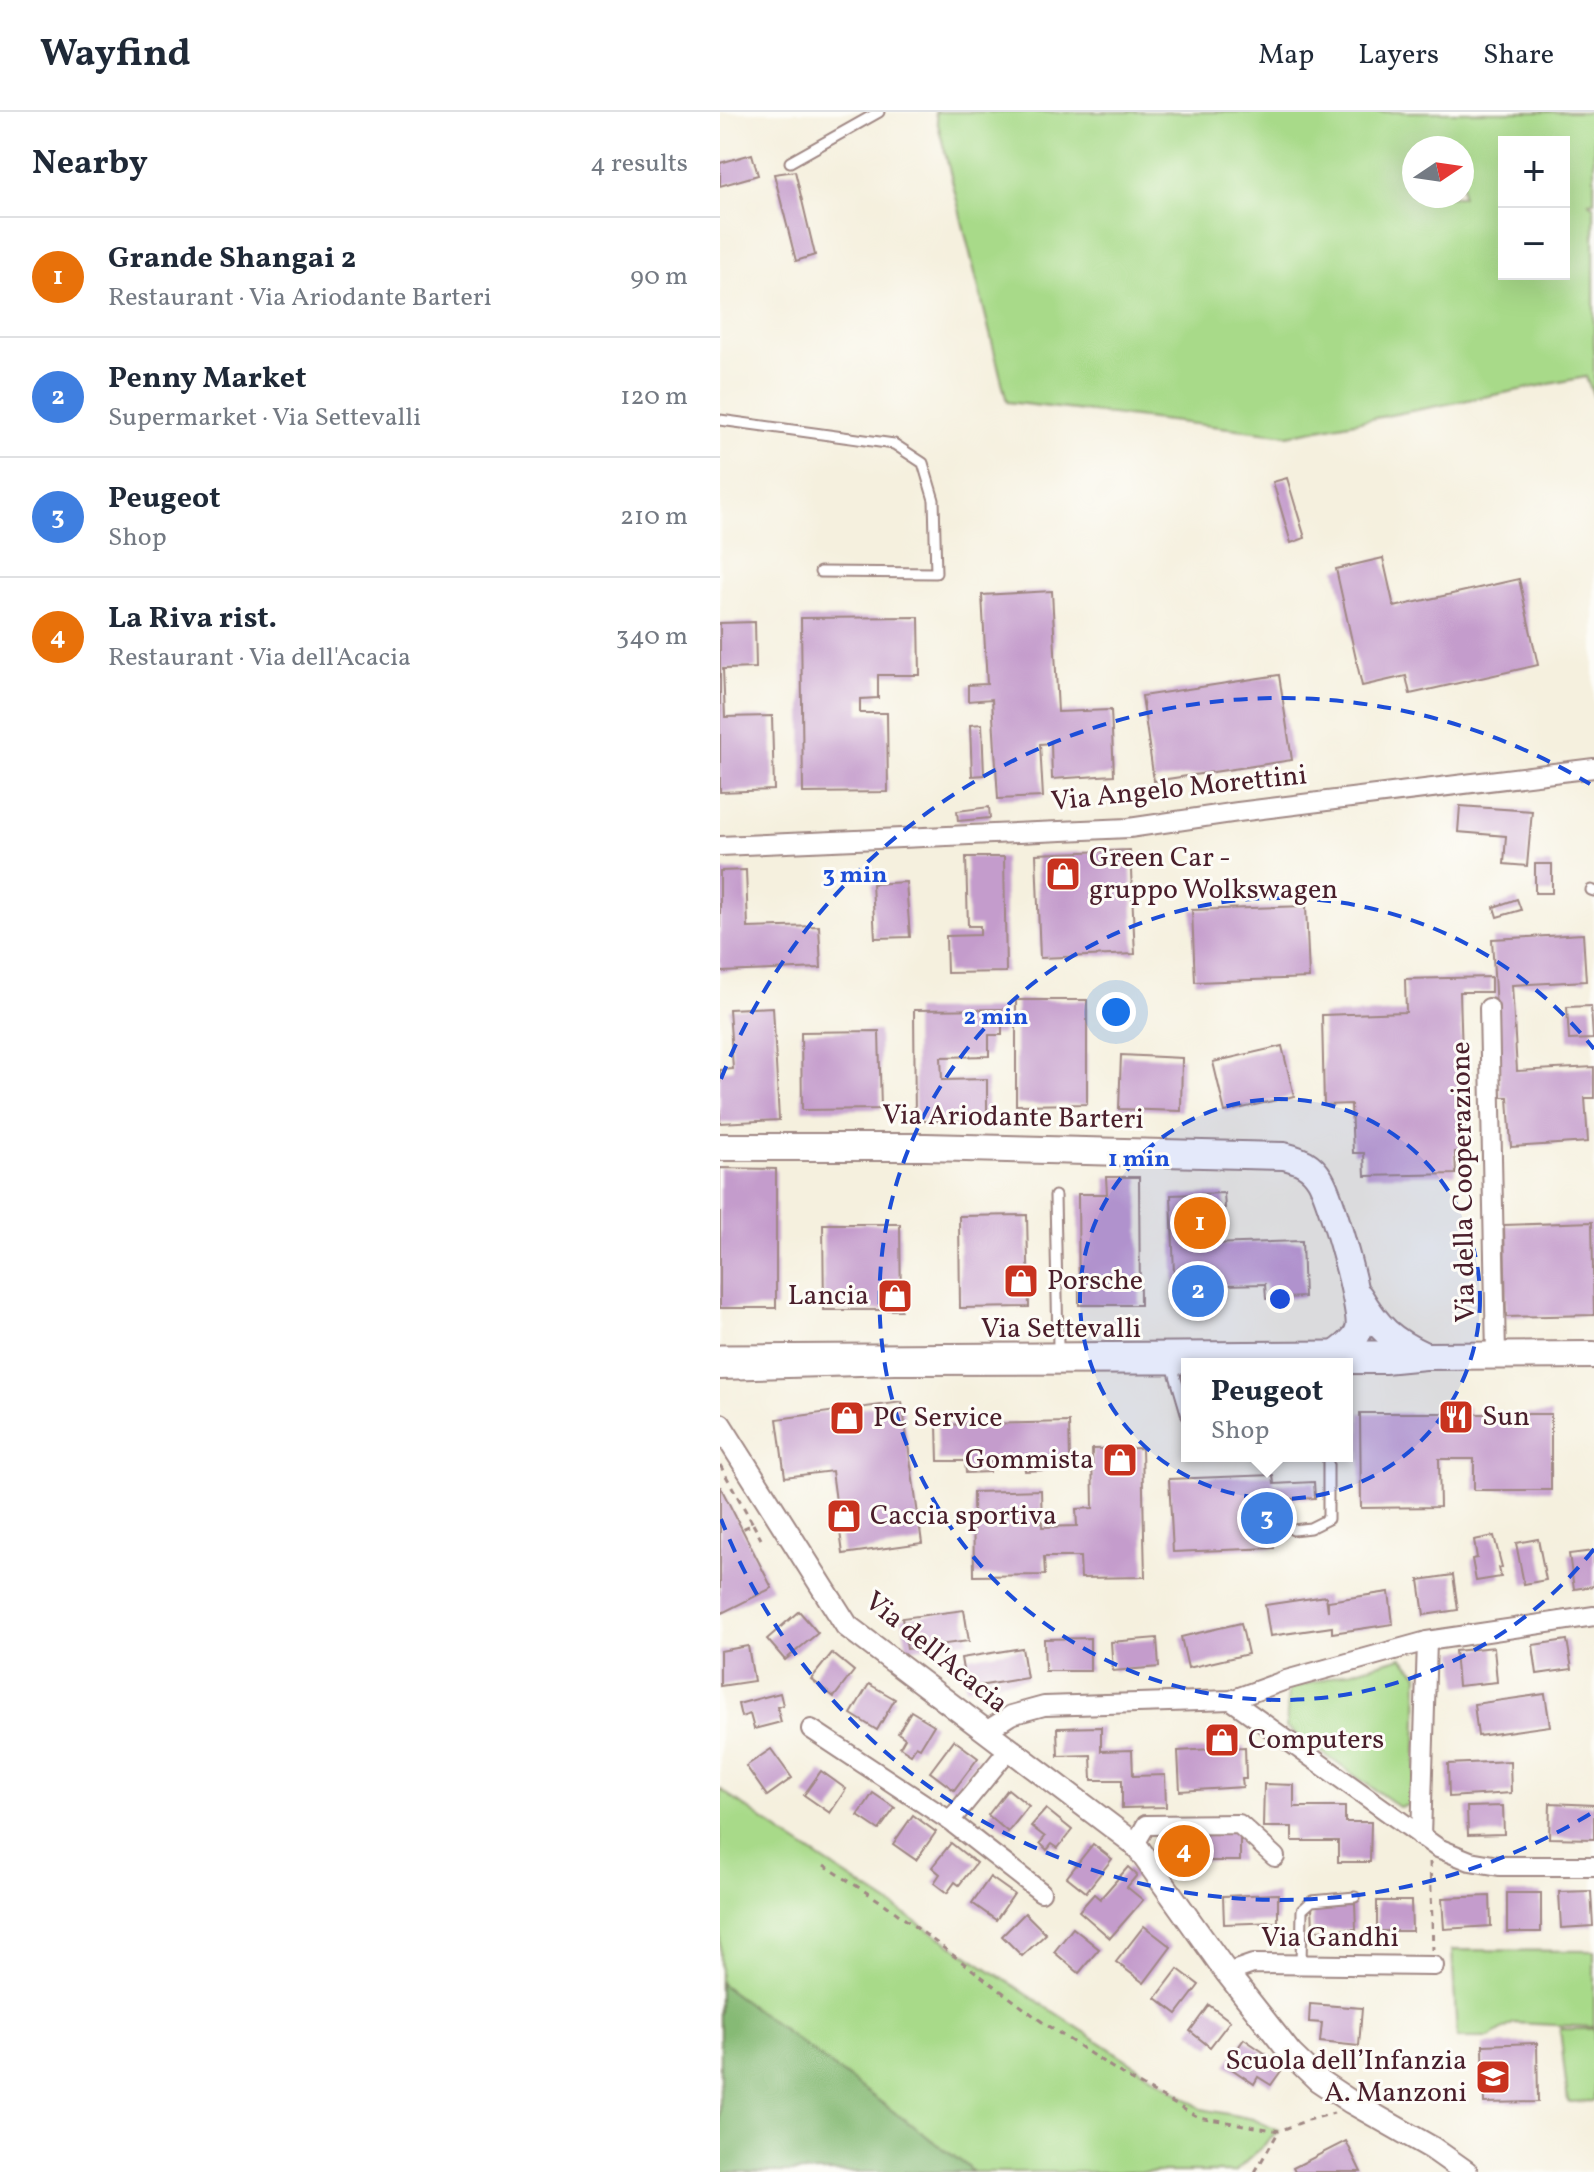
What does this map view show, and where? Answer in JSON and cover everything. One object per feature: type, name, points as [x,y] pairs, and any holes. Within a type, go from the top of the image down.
[{"type":"main road","name":"Via Ariodante Barteri","points":[[720,1147],[925,1147],[1284,1156],[1306,1162],[1321,1180],[1357,1293]]},
{"type":"main road","points":[[1357,1293],[1384,1333],[1414,1351]]},
{"type":"main road","points":[[1334,1357],[1359,1333],[1361,1318],[1357,1293]]},
{"type":"main road","name":"Via Settevalli","points":[[1334,1357],[1414,1351],[1594,1355]]},
{"type":"main road","name":"Via Settevalli","points":[[721,1363],[1181,1361]]},
{"type":"street","name":"Via Angelo Morettini","points":[[720,846],[1129,828],[1594,768]]},
{"type":"street","name":"Via della Cooperazione","points":[[1489,1008],[1496,1355]]},
{"type":"street","name":"Via dell'Acacia","points":[[720,1425],[847,1626],[1135,1844],[1227,1973],[1291,2054],[1318,2080],[1432,2148],[1466,2172]]},
{"type":"street","points":[[986,1731],[1011,1715],[1044,1706],[1231,1700],[1286,1680],[1427,1641],[1594,1616]]},
{"type":"street","points":[[1425,1840],[1427,1641]]},
{"type":"street","points":[[1231,1700],[1425,1840],[1470,1861],[1499,1866],[1594,1866]]},
{"type":"street","points":[[811,1729],[950,1821],[1041,1892]]},
{"type":"street","points":[[950,1821],[1009,1749]]},
{"type":"street","points":[[1135,1844],[1146,1825],[1239,1824],[1275,1857]]},
{"type":"street","name":"Via Gandhi","points":[[1227,1973],[1253,1964],[1434,1966]]},
{"type":"lane","points":[[790,162],[879,112]]},
{"type":"lane","points":[[720,420],[894,444],[923,463],[934,500],[936,573],[820,572]]},
{"type":"lane","points":[[1055,1196],[1058,1346]]},
{"type":"lane","name":"Via Settevalli","points":[[721,1363],[1058,1346],[1334,1357]]},
{"type":"lane","points":[[1171,1361],[1181,1395]]},
{"type":"lane","points":[[1293,1530],[1310,1528],[1328,1519],[1328,1462]]},
{"type":"lane","points":[[1301,1965],[1302,1910],[1312,1901],[1355,1897]]},
{"type":"path","points":[[720,1465],[761,1539]]},
{"type":"path","points":[[742,1529],[753,1524]]},
{"type":"path","points":[[1425,1840],[1433,1928]]},
{"type":"path","points":[[824,1865],[886,1905],[1045,2024],[1131,2080],[1198,2117],[1279,2131],[1333,2114],[1351,2102]]},
{"type":"path","points":[[1255,2172],[1279,2131]]},
{"type":"green space","points":[[935,112],[1594,112],[1594,201],[1589,202],[1594,207],[1594,397],[1586,377],[1288,435],[1007,402]]},
{"type":"green space","points":[[1402,1657],[1418,1674],[1415,1804],[1399,1807],[1286,1727],[1289,1689]]},
{"type":"green space","points":[[720,1789],[784,1835],[1202,2109],[1253,2119],[1279,2131],[1235,2172],[720,2172]]},
{"type":"green space","points":[[1452,1950],[1594,1951],[1594,2027],[1514,2023],[1489,2038],[1457,2038]]},
{"type":"green space","points":[[720,1983],[967,2166],[973,2172],[720,2172]]},
{"type":"green space","points":[[1560,2029],[1594,2029],[1594,2101],[1568,2102]]},
{"type":"building","points":[[752,154],[758,175],[720,186],[720,163]]},
{"type":"building","points":[[795,171],[815,255],[796,261],[774,174]]},
{"type":"building","points":[[1287,478],[1305,538],[1291,543],[1273,482]]},
{"type":"building","points":[[1383,558],[1394,607],[1519,579],[1538,665],[1410,694],[1406,676],[1362,686],[1336,569]]},
{"type":"building","points":[[1052,591],[1058,712],[1111,710],[1114,775],[1052,779],[1051,743],[1040,744],[1043,797],[998,799],[992,699],[968,701],[968,685],[987,684],[982,595]]},
{"type":"building","points":[[919,617],[920,675],[878,675],[878,698],[860,699],[860,713],[887,713],[888,792],[803,793],[801,618]]},
{"type":"building","points":[[755,622],[756,668],[723,669],[725,717],[772,716],[774,790],[720,792],[720,623]]},
{"type":"building","points":[[1279,675],[1292,760],[1154,781],[1142,696]]},
{"type":"building","points":[[982,724],[984,775],[972,776],[970,725]]},
{"type":"building","points":[[1460,806],[1532,811],[1527,866],[1504,864],[1506,836],[1458,832]]},
{"type":"building","points":[[989,807],[990,818],[958,821],[957,811]]},
{"type":"building","points":[[1130,850],[1135,954],[1040,958],[1036,854]]},
{"type":"building","points":[[966,857],[1004,857],[1006,972],[947,973],[946,936],[980,935],[980,926],[968,926]]},
{"type":"building","points":[[1535,864],[1552,864],[1552,893],[1535,893]]},
{"type":"building","points":[[746,870],[748,928],[819,926],[821,968],[720,972],[720,871]]},
{"type":"building","points":[[906,882],[910,937],[875,938],[872,884]]},
{"type":"building","points":[[1517,899],[1521,910],[1497,917],[1494,907]]},
{"type":"building","points":[[1306,906],[1309,978],[1195,982],[1192,910]]},
{"type":"building","points":[[1583,934],[1586,981],[1512,985],[1517,1071],[1594,1067],[1594,1098],[1585,1098],[1588,1142],[1511,1147],[1508,1097],[1501,1097],[1492,939]]},
{"type":"building","points":[[1491,977],[1491,992],[1460,992],[1465,1152],[1455,1152],[1456,1174],[1365,1176],[1364,1153],[1353,1153],[1351,1104],[1324,1105],[1322,1015],[1406,1012],[1405,979]]},
{"type":"building","points":[[1016,1000],[1087,1000],[1087,1104],[1016,1105]]},
{"type":"building","points":[[1591,1006],[1593,1039],[1569,1040],[1567,1007]]},
{"type":"building","points":[[773,1007],[779,1120],[720,1123],[720,1070],[733,1069],[729,1009]]},
{"type":"building","points":[[1002,1009],[1002,1035],[989,1035],[989,1056],[941,1057],[942,1080],[987,1079],[987,1121],[915,1121],[914,1010]]},
{"type":"building","points":[[879,1031],[881,1109],[802,1110],[801,1032]]},
{"type":"building","points":[[1282,1046],[1294,1096],[1225,1112],[1213,1062]]},
{"type":"building","points":[[1121,1055],[1182,1058],[1181,1111],[1119,1109]]},
{"type":"building","points":[[720,1168],[776,1169],[776,1308],[720,1308]]},
{"type":"building","points":[[1106,1177],[1139,1177],[1140,1305],[1079,1305],[1078,1194],[1107,1194]]},
{"type":"building","points":[[1224,1193],[1225,1208],[1208,1208],[1210,1244],[1302,1241],[1304,1297],[1266,1299],[1265,1284],[1224,1285],[1224,1298],[1175,1300],[1171,1195]]},
{"type":"building","points":[[1027,1215],[1029,1307],[960,1308],[959,1216]]},
{"type":"building","points":[[1592,1222],[1594,1315],[1506,1317],[1504,1225]]},
{"type":"building","points":[[823,1224],[900,1224],[901,1310],[824,1310]]},
{"type":"building","points":[[902,1402],[922,1543],[843,1554],[832,1471],[785,1477],[777,1419]]},
{"type":"building","points":[[1469,1407],[1469,1414],[1551,1414],[1551,1490],[1474,1490],[1474,1459],[1439,1459],[1440,1507],[1361,1508],[1360,1413],[1444,1413],[1444,1408]]},
{"type":"building","points":[[1069,1422],[1070,1460],[1046,1460],[1046,1470],[1025,1471],[1024,1461],[989,1462],[989,1472],[966,1473],[965,1461],[938,1461],[937,1425]]},
{"type":"building","points":[[1142,1448],[1145,1577],[1081,1578],[1080,1557],[1044,1557],[1045,1575],[974,1576],[973,1492],[1041,1490],[1042,1527],[1077,1526],[1076,1509],[1093,1508],[1092,1449]]},
{"type":"building","points":[[1273,1475],[1274,1484],[1314,1482],[1315,1498],[1273,1500],[1274,1548],[1173,1552],[1169,1479]]},
{"type":"building","points":[[720,1486],[772,1588],[720,1614]]},
{"type":"building","points":[[1494,1536],[1502,1567],[1499,1568],[1501,1577],[1476,1581],[1472,1559],[1477,1558],[1474,1540]]},
{"type":"building","points":[[1538,1539],[1546,1580],[1524,1584],[1516,1543]]},
{"type":"building","points":[[1594,1551],[1594,1586],[1574,1589],[1569,1554]]},
{"type":"building","points":[[1453,1575],[1458,1610],[1424,1615],[1419,1580]]},
{"type":"building","points":[[1389,1592],[1393,1624],[1332,1633],[1332,1627],[1270,1636],[1265,1605],[1326,1596],[1328,1611],[1328,1601]]},
{"type":"building","points":[[964,1610],[969,1641],[907,1649],[902,1618]]},
{"type":"building","points":[[799,1611],[818,1633],[785,1660],[767,1639]]},
{"type":"building","points":[[1241,1623],[1248,1654],[1188,1668],[1181,1637]]},
{"type":"building","points":[[1090,1638],[1090,1671],[1045,1671],[1044,1639]]},
{"type":"building","points":[[1157,1638],[1159,1667],[1113,1671],[1111,1642]]},
{"type":"building","points":[[1567,1640],[1572,1669],[1537,1674],[1533,1645]]},
{"type":"building","points":[[748,1646],[754,1681],[720,1686],[720,1651]]},
{"type":"building","points":[[1494,1647],[1497,1682],[1458,1686],[1455,1651]]},
{"type":"building","points":[[1022,1648],[1027,1678],[966,1688],[961,1658]]},
{"type":"building","points":[[832,1653],[854,1671],[834,1697],[811,1679]]},
{"type":"building","points":[[869,1684],[895,1699],[877,1730],[851,1714]]},
{"type":"building","points":[[780,1693],[783,1705],[777,1707],[781,1722],[754,1729],[750,1714],[741,1717],[738,1704]]},
{"type":"building","points":[[1545,1694],[1550,1726],[1478,1736],[1474,1704]]},
{"type":"building","points":[[911,1711],[934,1725],[920,1748],[916,1746],[911,1754],[900,1747],[905,1738],[898,1733]]},
{"type":"building","points":[[1101,1727],[1101,1751],[1132,1750],[1133,1776],[1165,1775],[1166,1807],[1122,1808],[1122,1780],[1092,1780],[1091,1755],[1058,1756],[1057,1728]]},
{"type":"building","points":[[954,1740],[978,1758],[954,1790],[930,1772]]},
{"type":"building","points":[[1245,1747],[1246,1779],[1242,1779],[1243,1787],[1180,1791],[1178,1751]]},
{"type":"building","points":[[771,1749],[792,1778],[767,1796],[746,1766]]},
{"type":"building","points":[[1510,1761],[1511,1793],[1449,1797],[1448,1764]]},
{"type":"building","points":[[821,1771],[846,1789],[830,1813],[804,1795]]},
{"type":"building","points":[[1264,1784],[1294,1785],[1294,1807],[1345,1807],[1345,1822],[1371,1822],[1370,1862],[1338,1862],[1338,1841],[1292,1841],[1292,1827],[1263,1827]]},
{"type":"building","points":[[1008,1789],[1029,1806],[1008,1832],[988,1815]]},
{"type":"building","points":[[873,1793],[895,1808],[879,1830],[858,1816]]},
{"type":"building","points":[[1550,1803],[1594,1805],[1594,1839],[1549,1838]]},
{"type":"building","points":[[1503,1806],[1504,1834],[1468,1835],[1467,1807]]},
{"type":"building","points":[[1046,1809],[1072,1830],[1058,1848],[1052,1844],[1047,1850],[1040,1843],[1045,1837],[1031,1826]]},
{"type":"building","points":[[913,1815],[936,1832],[916,1860],[893,1844]]},
{"type":"building","points":[[1240,1830],[1240,1861],[1180,1861],[1179,1831]]},
{"type":"building","points":[[951,1843],[976,1863],[959,1885],[955,1882],[947,1893],[934,1883],[940,1874],[932,1867]]},
{"type":"building","points":[[1093,1844],[1112,1859],[1086,1892],[1067,1877]]},
{"type":"building","points":[[1128,1867],[1137,1875],[1127,1887],[1143,1900],[1110,1938],[1079,1911],[1094,1894],[1100,1899]]},
{"type":"building","points":[[990,1877],[1014,1894],[996,1920],[972,1903]]},
{"type":"building","points":[[1591,1891],[1593,1926],[1561,1928],[1559,1892]]},
{"type":"building","points":[[1507,1893],[1541,1893],[1541,1932],[1507,1932]]},
{"type":"building","points":[[1278,1894],[1278,1922],[1224,1924],[1223,1896]]},
{"type":"building","points":[[1490,1896],[1491,1926],[1444,1929],[1442,1898]]},
{"type":"building","points":[[1377,1901],[1411,1901],[1412,1931],[1377,1931]]},
{"type":"building","points":[[1355,1903],[1356,1929],[1313,1930],[1312,1904]]},
{"type":"building","points":[[1025,1913],[1046,1934],[1022,1956],[1002,1936]]},
{"type":"building","points":[[1144,1926],[1171,1947],[1144,1983],[1116,1962]]},
{"type":"building","points":[[1073,1928],[1099,1949],[1079,1973],[1054,1952]]},
{"type":"building","points":[[1178,1969],[1199,1985],[1177,2014],[1156,1998]]},
{"type":"building","points":[[1310,2004],[1362,2008],[1359,2046],[1320,2042],[1322,2023],[1309,2022]]},
{"type":"building","points":[[1209,2005],[1230,2021],[1210,2047],[1190,2031]]},
{"type":"building","points":[[1244,2039],[1272,2058],[1269,2063],[1281,2071],[1271,2085],[1258,2077],[1254,2084],[1226,2065]]},
{"type":"building","points":[[1537,2043],[1538,2102],[1484,2103],[1483,2045]]},
{"type":"building","points":[[1346,2141],[1361,2172],[1295,2172],[1293,2168]]},
{"type":"place","name":"Green Car - gruppo Wolkswagen","points":[[1063,874]]},
{"type":"place","name":"Grande Shangai 2","points":[[1200,1223]]},
{"type":"place","name":"Porsche","points":[[1021,1281]]},
{"type":"place","name":"Penny Market","points":[[1198,1291]]},
{"type":"place","name":"Lancia","points":[[895,1296]]},
{"type":"place","name":"Sun","points":[[1456,1417]]},
{"type":"place","name":"PC Service","points":[[847,1418]]},
{"type":"place","name":"Gommista","points":[[1120,1460]]},
{"type":"place","name":"Caccia sportiva","points":[[844,1516]]},
{"type":"place","name":"Peugeot","points":[[1267,1518]]},
{"type":"place","name":"Computers","points":[[1222,1740]]},
{"type":"place","name":"La Riva rist.","points":[[1184,1851]]},
{"type":"place","name":"Scuola dell’Infanzia A. Manzoni","points":[[1493,2077]]}]
